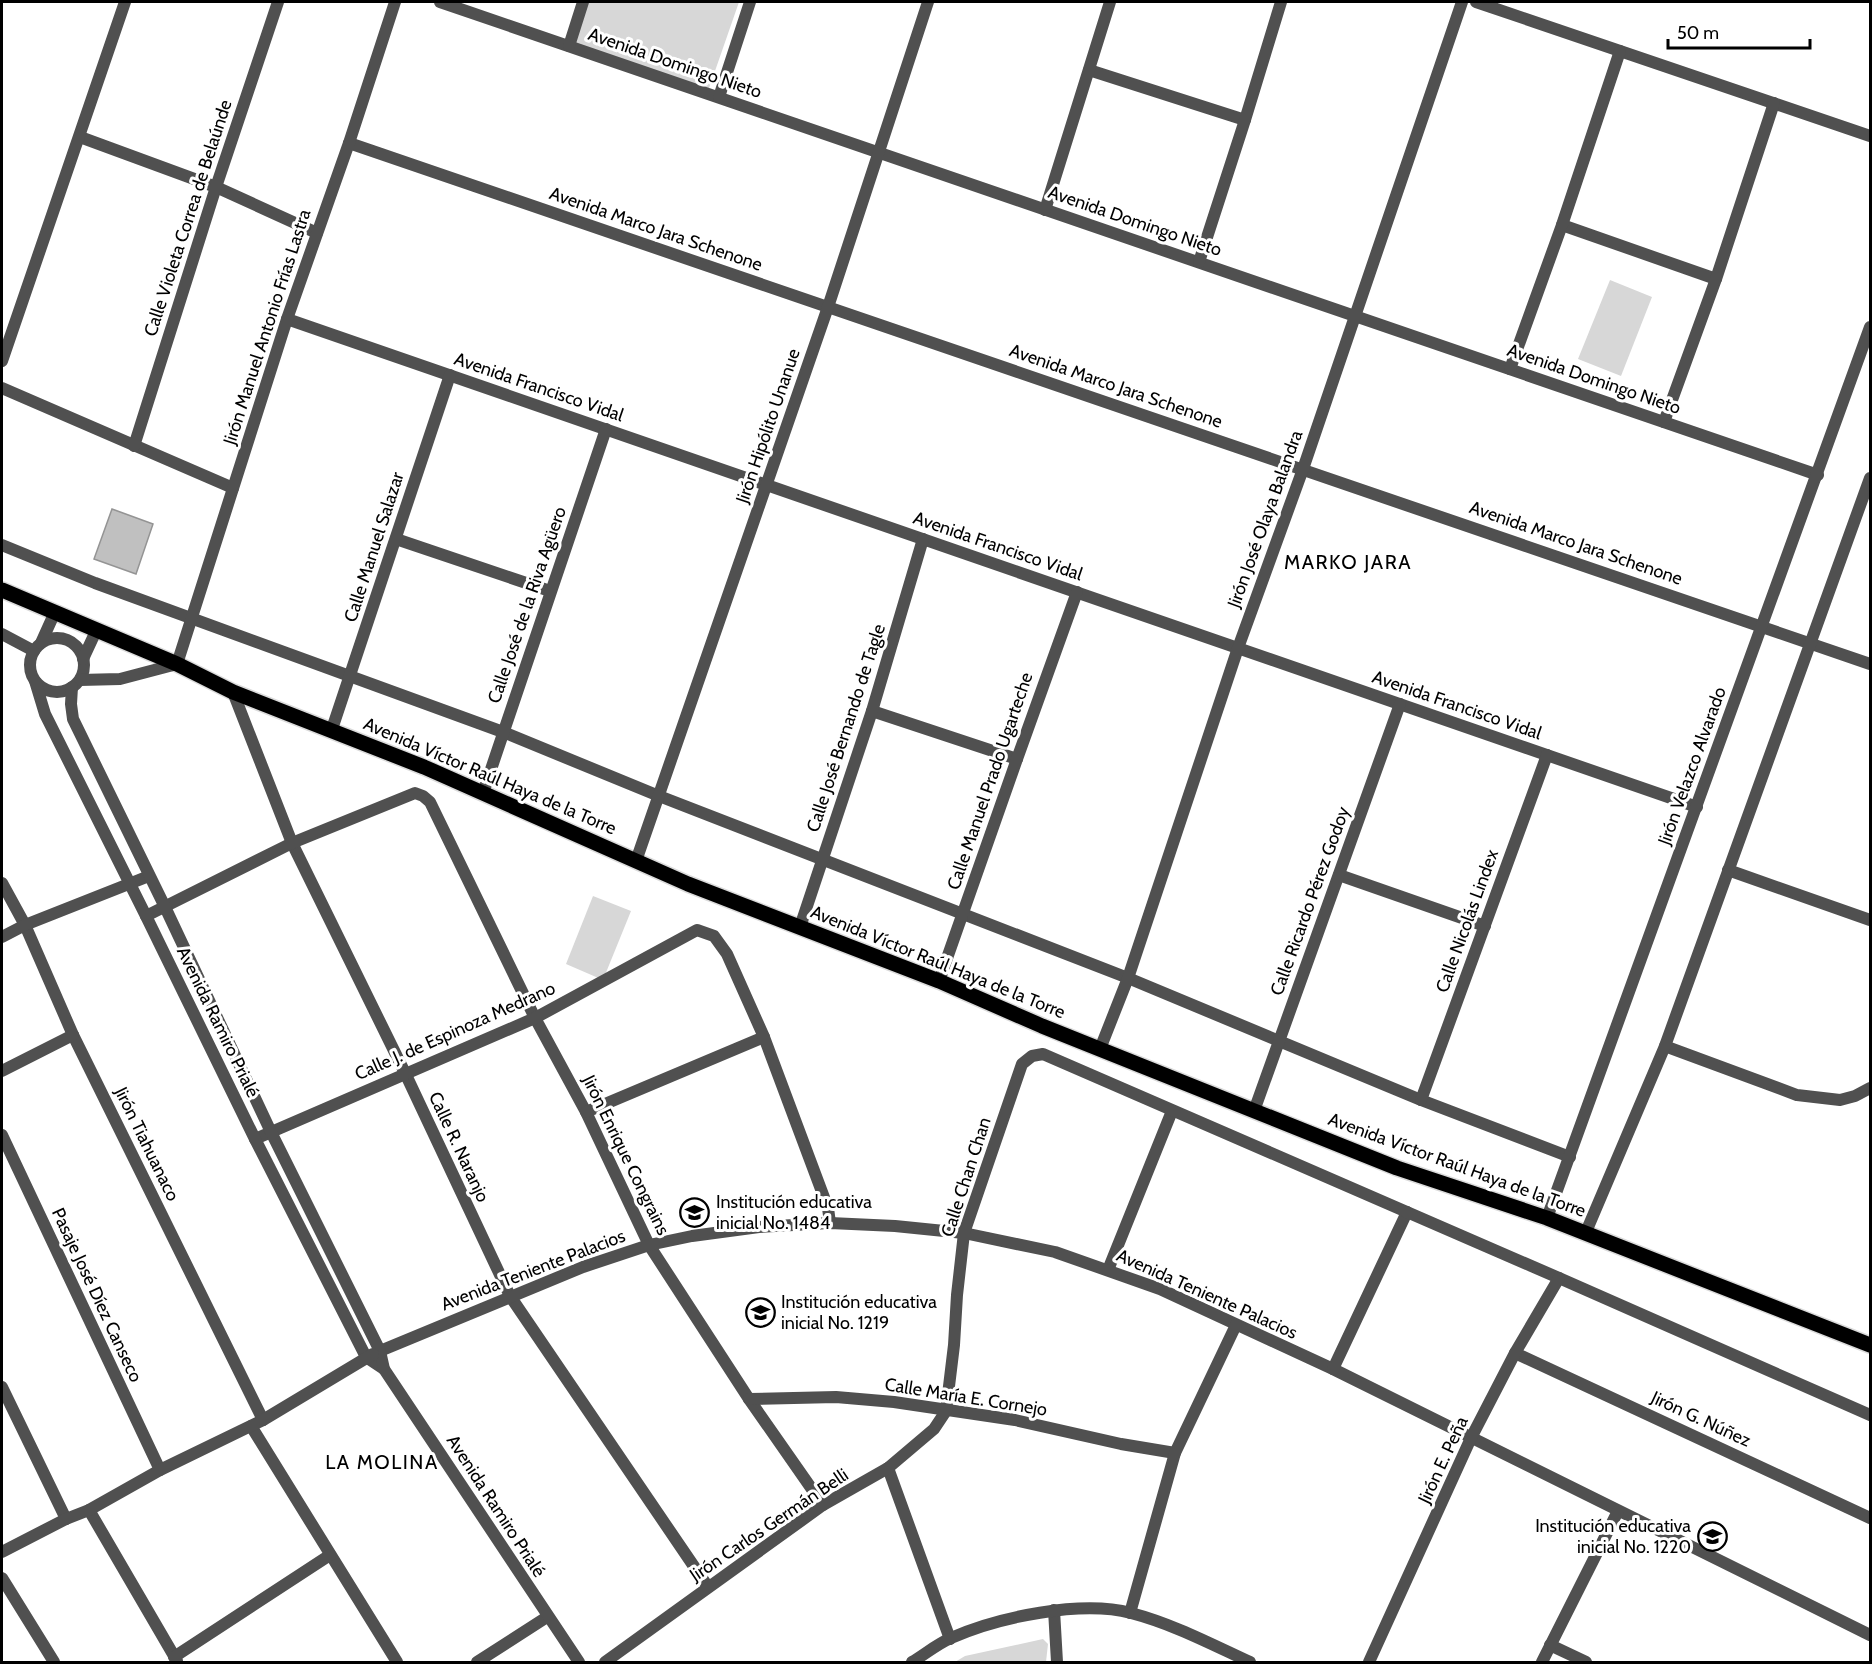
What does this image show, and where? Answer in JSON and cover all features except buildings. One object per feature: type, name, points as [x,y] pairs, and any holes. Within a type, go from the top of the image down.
[{"type":"main road","name":"Avenida Víctor Raúl Haya de la Torre","points":[[2,590],[177,664],[233,692],[332,729],[483,793],[688,884],[939,981],[1100,1049],[1397,1168],[1586,1232],[1870,1345]]},
{"type":"street","points":[[2,361],[125,2]]},
{"type":"street","name":"Calle Violeta Correa de Belaúnde","points":[[134,446],[278,2]]},
{"type":"street","name":"Jirón Manuel Antonio Frías Lastra","points":[[177,664],[287,319],[349,143],[395,2]]},
{"type":"street","name":"Avenida Domingo Nieto","points":[[440,2],[1818,475]]},
{"type":"street","points":[[569,46],[583,2]]},
{"type":"street","points":[[719,97],[750,2]]},
{"type":"street","name":"Jirón Hipólito Unanue","points":[[636,861],[828,307],[928,2]]},
{"type":"street","points":[[1045,210],[1110,2]]},
{"type":"street","points":[[1198,262],[1281,2]]},
{"type":"street","name":"Jirón José Olaya Balandra","points":[[1100,1049],[1128,978],[1238,648],[1303,469],[1462,2]]},
{"type":"street","points":[[1476,2],[1870,136]]},
{"type":"street","points":[[1510,369],[1562,225],[1620,51]]},
{"type":"street","points":[[1089,70],[1245,120]]},
{"type":"street","points":[[1665,422],[1716,279],[1774,103]]},
{"type":"street","points":[[80,137],[216,188],[317,233]]},
{"type":"street","name":"Avenida Marco Jara Schenone","points":[[349,143],[1812,642],[1870,664]]},
{"type":"street","points":[[1562,225],[1716,279]]},
{"type":"street","name":"Avenida Francisco Vidal","points":[[287,319],[1697,807]]},
{"type":"street","name":"Jirón Velazco Alvarado","points":[[1547,1218],[1870,327]]},
{"type":"street","name":"Calle Manuel Salazar","points":[[332,729],[450,375]]},
{"type":"street","points":[[2,388],[233,488]]},
{"type":"street","name":"Calle José de la Riva Agüero","points":[[483,793],[606,429]]},
{"type":"street","points":[[1586,1232],[1665,1046],[1870,478]]},
{"type":"street","points":[[396,539],[550,591]]},
{"type":"street","name":"Calle José Bernando de Tagle","points":[[800,927],[872,711],[923,539]]},
{"type":"street","points":[[2,545],[95,583],[503,732],[658,796],[1128,978],[1421,1100],[1570,1157]]},
{"type":"street","name":"Calle Manuel Prado Ugarteche","points":[[939,981],[1077,592]]},
{"type":"street","points":[[38,647],[51,639],[62,638],[71,642],[79,650],[83,659],[84,670],[76,683],[63,692],[52,692],[35,681],[31,671],[30,660],[55,612]]},
{"type":"street","points":[[83,659],[96,631]]},
{"type":"street","points":[[2,634],[38,647]]},
{"type":"street","points":[[76,683],[120,679],[177,664]]},
{"type":"street","name":"Avenida Ramiro Prialé","points":[[35,681],[45,714],[255,1139],[366,1357],[384,1369]]},
{"type":"street","name":"Avenida Ramiro Prialé","points":[[76,683],[71,704],[73,719],[165,907],[270,1131],[380,1351],[384,1369],[579,1662]]},
{"type":"street","name":"Calle R. Naranjo","points":[[233,692],[292,843],[510,1296],[708,1587]]},
{"type":"street","name":"Calle Ricardo Pérez Godoy","points":[[1254,1111],[1400,704]]},
{"type":"street","points":[[872,711],[1017,759]]},
{"type":"street","name":"Calle Nicolás Lindex","points":[[1421,1100],[1547,755]]},
{"type":"street","name":"Jirón Enrique Congrains","points":[[292,843],[415,793],[430,802],[535,1018],[586,1112],[649,1245],[749,1399],[823,1505]]},
{"type":"street","points":[[146,916],[292,843]]},
{"type":"street","points":[[1728,870],[1870,920]]},
{"type":"street","points":[[1339,875],[1485,926]]},
{"type":"street","points":[[2,937],[149,876]]},
{"type":"street","name":"Jirón Tiahuanaco","points":[[2,883],[25,926],[73,1035],[263,1420]]},
{"type":"street","name":"Calle J. de Espinoza Medrano","points":[[255,1139],[535,1018],[697,930],[714,936],[727,954],[764,1037]]},
{"type":"street","points":[[2,1071],[73,1035]]},
{"type":"street","points":[[586,1112],[764,1037],[828,1208],[830,1223]]},
{"type":"street","points":[[1665,1046],[1797,1095],[1840,1100],[1855,1096],[1870,1088]]},
{"type":"street","name":"Calle Chan Chan","points":[[946,1410],[964,1233],[1022,1064],[1032,1056],[1043,1054],[1172,1111]]},
{"type":"street","points":[[1108,1270],[1172,1111],[1870,1415]]},
{"type":"street","name":"Pasaje José Díez Canseco","points":[[2,1135],[160,1470]]},
{"type":"street","points":[[1333,1369],[1407,1212]]},
{"type":"street","name":"Avenida Teniente Palacios","points":[[2,1552],[66,1519],[89,1510],[160,1470],[263,1420],[366,1357],[510,1296],[583,1267],[649,1245],[692,1236],[759,1227],[830,1223],[895,1226],[964,1233],[1055,1252],[1160,1289],[1333,1369],[1870,1635]]},
{"type":"street","name":"Jirón E. Peña","points":[[1369,1662],[1472,1438],[1515,1353],[1559,1278]]},
{"type":"street","points":[[1130,1613],[1175,1454],[1236,1325]]},
{"type":"street","name":"Jirón G. Núñez","points":[[1515,1353],[1870,1518]]},
{"type":"street","points":[[2,1387],[66,1519]]},
{"type":"street","name":"Calle María E. Cornejo","points":[[749,1399],[836,1397],[894,1402],[1015,1420],[1175,1454]]},
{"type":"street","name":"Jirón Carlos Germán Belli","points":[[605,1662],[823,1505],[888,1468],[934,1430],[946,1410]]},
{"type":"street","points":[[251,1426],[397,1662]]},
{"type":"street","points":[[888,1468],[950,1639]]},
{"type":"street","points":[[89,1510],[176,1660],[330,1555]]},
{"type":"street","points":[[1542,1662],[1618,1511]]},
{"type":"street","points":[[2,1578],[54,1662]]},
{"type":"street","points":[[912,1662],[950,1639],[989,1624],[1054,1610],[1101,1608],[1130,1613],[1182,1630],[1250,1662]]},
{"type":"street","points":[[1054,1610],[1057,1662]]},
{"type":"street","points":[[477,1662],[547,1617]]},
{"type":"street","points":[[1550,1645],[1586,1662]]},
{"type":"shaded area","points":[[583,2],[739,2],[707,94],[569,46]]},
{"type":"shaded area","points":[[1610,280],[1652,297],[1621,376],[1578,359]]},
{"type":"shaded area","points":[[593,896],[631,911],[603,980],[566,964]]},
{"type":"shaded area","points":[[1043,1639],[1048,1644],[1046,1662],[955,1662],[965,1656]]},
{"type":"place","name":"Institución educativa inicial No. 1484","points":[[695,1212]]},
{"type":"place","name":"Institución educativa inicial No. 1219","points":[[760,1312]]},
{"type":"place","name":"Institución educativa inicial No. 1220","points":[[1712,1536]]},
{"type":"district","name":"MARKO JARA","points":[[1348,562]]},
{"type":"district","name":"LA MOLINA","points":[[382,1462]]}]
